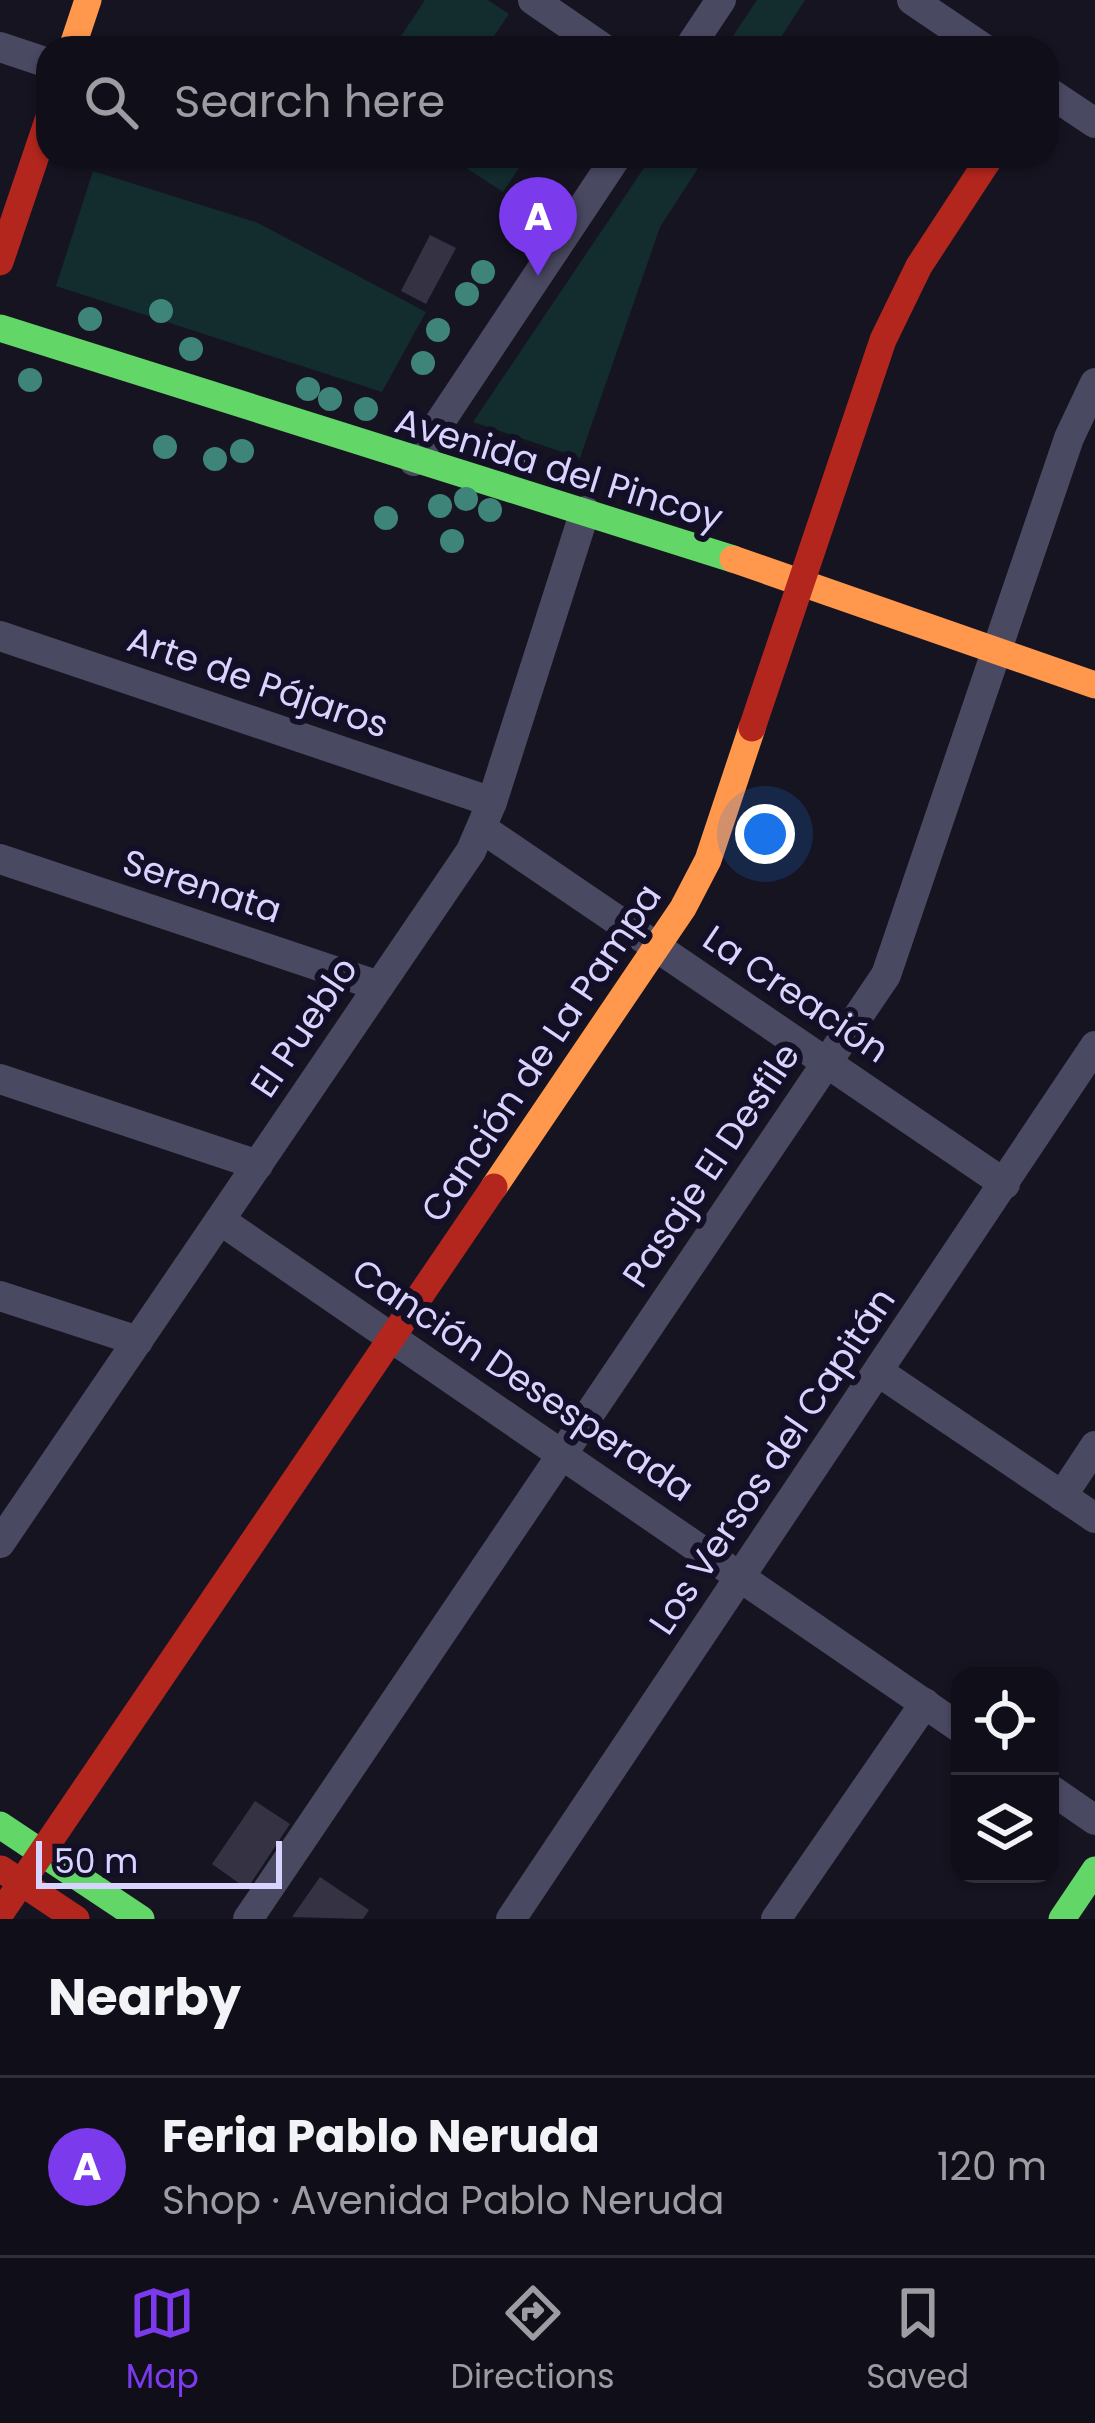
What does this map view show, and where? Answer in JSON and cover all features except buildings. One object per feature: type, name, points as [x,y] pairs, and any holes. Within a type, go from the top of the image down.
[{"type":"street","points":[[76,36],[88,0]]},
{"type":"street","points":[[533,0],[586,36]]},
{"type":"street","points":[[697,36],[721,0]]},
{"type":"street","points":[[911,0],[965,36]]},
{"type":"street","points":[[0,47],[36,59]]},
{"type":"street","points":[[1059,99],[1095,123]]},
{"type":"street","points":[[0,262],[36,156]]},
{"type":"street","points":[[414,461],[609,168]]},
{"type":"street","name":"Canción de La Pampa","points":[[0,1914],[11,1875],[42,1853],[657,947],[708,860],[899,301],[983,168]]},
{"type":"street","name":"Avenida del Pincoy","points":[[0,328],[586,511],[1095,685]]},
{"type":"street","name":"Pasaje El Desfile","points":[[248,1919],[886,975],[1069,438],[1095,383]]},
{"type":"street","name":"El Pueblo","points":[[5,1528],[258,1165],[487,815],[586,511]]},
{"type":"street","name":"Arte de Pájaros","points":[[0,636],[487,815]]},
{"type":"street","name":"La Creación","points":[[487,815],[657,947],[1005,1184]]},
{"type":"street","name":"Serenata","points":[[0,860],[379,986]]},
{"type":"street","name":"Los Versos del Capitán","points":[[511,1919],[1095,1046]]},
{"type":"street","points":[[0,1079],[258,1165]]},
{"type":"street","name":"Canción Desesperada","points":[[220,1220],[951,1722]]},
{"type":"street","points":[[0,1296],[138,1341]]},
{"type":"street","points":[[879,1372],[1095,1518]]},
{"type":"street","points":[[1062,1496],[1095,1447]]},
{"type":"street","points":[[776,1919],[925,1703]]},
{"type":"street","points":[[1059,1796],[1095,1820]]},
{"type":"street","points":[[0,1825],[141,1919]]},
{"type":"street","points":[[1062,1919],[1095,1870]]},
{"type":"street","points":[[11,1875],[76,1919]]},
{"type":"green space","points":[[425,0],[488,0],[509,14],[494,36],[401,36]]},
{"type":"green space","points":[[757,0],[805,0],[782,36],[733,36]]},
{"type":"green space","points":[[466,168],[519,168],[503,192]]},
{"type":"green space","points":[[644,168],[698,168],[660,227],[580,458],[473,422]]},
{"type":"green space","points":[[93,171],[258,223],[426,312],[382,392],[56,286]]},
{"type":"traffic: fast","points":[[0,328],[733,559]]},
{"type":"traffic: fast","points":[[0,1825],[141,1919]]},
{"type":"traffic: fast","points":[[1062,1919],[1095,1870]]},
{"type":"traffic: slow","points":[[76,36],[88,0]]},
{"type":"traffic: slow","points":[[733,559],[1095,685]]},
{"type":"traffic: slow","points":[[494,1187],[683,908],[708,860],[752,728]]},
{"type":"traffic: jam","points":[[0,262],[36,156]]},
{"type":"traffic: jam","points":[[752,728],[883,340],[919,266],[983,168]]},
{"type":"traffic: jam","points":[[0,1914],[494,1187]]},
{"type":"traffic: jam","points":[[1,1869],[76,1919]]},
{"type":"place","name":"Feria Pablo Neruda","points":[[538,276]]}]
